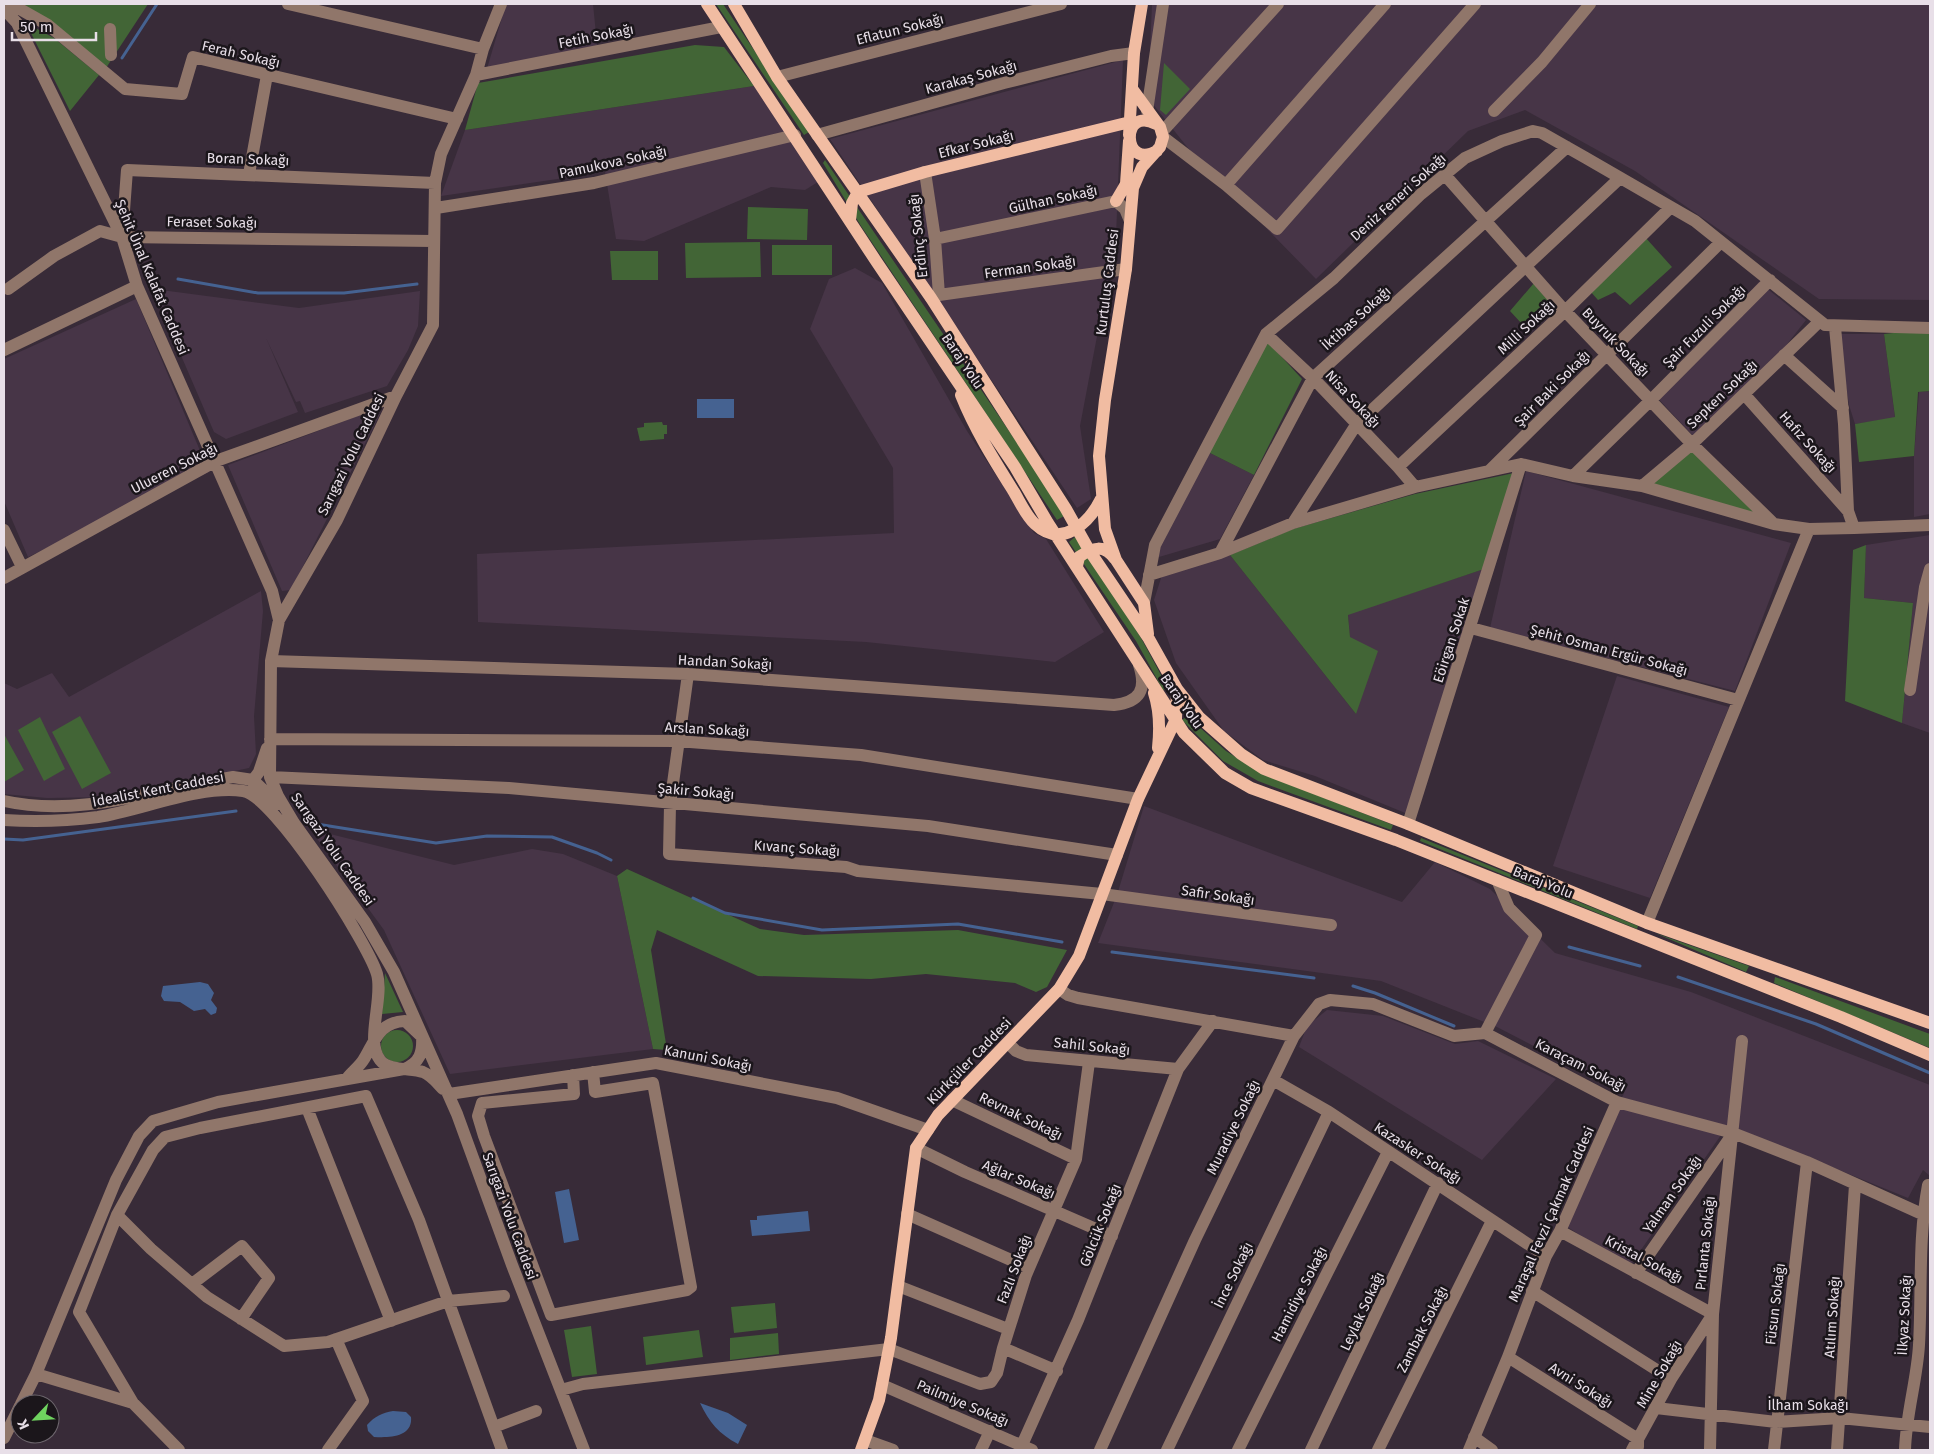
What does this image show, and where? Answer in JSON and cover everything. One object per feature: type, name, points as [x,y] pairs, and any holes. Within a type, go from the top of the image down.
[{"type":"main road","name":"Baraj Yolu","points":[[707,4],[1015,467],[1150,682],[1184,733],[1206,756],[1226,773],[1251,788],[1402,842],[1841,1017],[1930,1055]]},
{"type":"main road","name":"Baraj Yolu","points":[[734,4],[777,77],[935,297],[1089,550],[1149,639],[1177,689],[1199,717],[1219,736],[1264,769],[1408,824],[1646,924],[1930,1023]]},
{"type":"main road","points":[[1142,4],[1134,53],[1129,138],[1138,153],[1148,155],[1157,151]]},
{"type":"main road","points":[[1133,90],[1161,131]]},
{"type":"main road","points":[[1129,138],[1133,126],[1147,120],[1161,131]]},
{"type":"main road","name":"Efkar Sokağı","points":[[858,192],[925,172],[1130,122]]},
{"type":"main road","name":"Kurtuluş Caddesi","points":[[1116,560],[1105,530],[1099,456],[1105,400],[1126,269],[1133,188],[1142,167],[1157,151],[1161,131]]},
{"type":"main road","name":"Gülhan Sokağı","points":[[1116,201],[1126,184],[1129,138]]},
{"type":"main road","points":[[850,220],[852,203],[858,192]]},
{"type":"main road","points":[[1055,533],[1066,533],[1077,529],[1093,515],[1102,497]]},
{"type":"main road","points":[[1077,566],[1079,557],[1089,550],[1100,547],[1109,551],[1144,603],[1149,639]]},
{"type":"main road","points":[[1150,682],[1158,704],[1158,753]]},
{"type":"main road","points":[[1176,719],[1177,689]]},
{"type":"main road","name":"Kürkçüler Caddesi","points":[[863,1445],[882,1385],[889,1349],[916,1148],[938,1115],[1058,989],[1079,956],[1138,799],[1158,753],[1176,719]]},
{"type":"main road","points":[[1402,842],[1408,824]]},
{"type":"main road","points":[[1642,939],[1646,924]]},
{"type":"street","name":"Ferah Sokağı","points":[[11,4],[48,25],[125,89],[182,94],[193,57],[457,119]]},
{"type":"street","points":[[288,4],[483,48]]},
{"type":"street","name":"Sarıgazi Yolu Caddesi","points":[[501,4],[483,48],[476,75],[442,154],[435,183],[436,208],[433,241],[435,291],[433,325],[396,396],[337,520],[279,620],[270,661],[270,777],[278,796],[294,823],[365,922],[394,972],[448,1094],[584,1450]]},
{"type":"street","name":"Eflatun Sokağı","points":[[777,77],[1061,4]]},
{"type":"street","points":[[1278,4],[1161,131],[1277,229],[1476,4]]},
{"type":"street","points":[[1226,185],[1384,4]]},
{"type":"street","points":[[1494,111],[1542,62],[1590,4]]},
{"type":"street","points":[[1147,111],[1164,5]]},
{"type":"street","name":"Şehit Ünal Kalafat Caddesi","points":[[4,9],[18,23],[122,236],[137,286],[272,591],[279,620]]},
{"type":"street","name":"Fetih Sokağı","points":[[476,75],[721,27]]},
{"type":"street","points":[[110,29],[111,55]]},
{"type":"street","name":"Karakaş Sokağı","points":[[817,135],[1111,56],[1134,53]]},
{"type":"street","points":[[249,174],[267,75]]},
{"type":"street","name":"Deniz Feneri Sokağı","points":[[1144,603],[1155,545],[1266,334],[1334,278],[1420,194],[1465,158],[1502,141],[1532,131],[1542,133],[1567,147],[1695,221],[1825,325],[1930,328]]},
{"type":"street","name":"Pamukova Sokağı","points":[[436,208],[594,183],[795,135]]},
{"type":"street","name":"İktibas Sokağı","points":[[1220,553],[1313,378],[1567,147]]},
{"type":"street","name":"Boran Sokağı","points":[[122,236],[127,170],[435,183]]},
{"type":"street","name":"Erdinç Sokağı","points":[[925,172],[935,239],[935,297]]},
{"type":"street","name":"Buyruk Sokağı","points":[[1445,175],[1487,220],[1525,267],[1565,311],[1692,444],[1774,524]]},
{"type":"street","points":[[1293,523],[1356,426],[1620,178]]},
{"type":"street","points":[[1116,201],[1125,209],[1130,221]]},
{"type":"street","name":"Gülhan Sokağı","points":[[935,239],[1116,201]]},
{"type":"street","name":"Milli Sokağı","points":[[1398,467],[1565,311],[1671,207]]},
{"type":"street","name":"Feraset Sokağı","points":[[8,289],[54,256],[100,231],[122,236],[433,241]]},
{"type":"street","name":"Şair Baki Sokağı","points":[[1489,471],[1722,242]]},
{"type":"street","name":"Ferman Sokağı","points":[[935,297],[1126,269]]},
{"type":"street","name":"Şair Fuzuli Sokağı","points":[[1572,476],[1651,400],[1770,280]]},
{"type":"street","points":[[4,350],[137,286]]},
{"type":"street","name":"Sepken Sokağı","points":[[1642,486],[1692,444],[1820,321]]},
{"type":"street","points":[[1835,326],[1843,408],[1848,511],[1854,528]]},
{"type":"street","name":"Nisa Sokağı","points":[[1266,334],[1313,378],[1415,487]]},
{"type":"street","points":[[1784,355],[1843,408]]},
{"type":"street","name":"Hafız Sokağı","points":[[1744,394],[1848,511]]},
{"type":"street","name":"Ulueren Sokağı","points":[[4,578],[216,462],[396,396]]},
{"type":"street","points":[[1149,575],[1220,553],[1293,523],[1415,487],[1521,464],[1572,476],[1642,486],[1774,524],[1809,529],[1930,525]]},
{"type":"street","name":"Eöirgan Sokak","points":[[1408,824],[1521,464]]},
{"type":"street","points":[[1646,924],[1809,529]]},
{"type":"street","points":[[4,530],[22,567]]},
{"type":"street","points":[[1910,690],[1925,587],[1930,569]]},
{"type":"street","name":"Şehit Osman Ergür Sokağı","points":[[1471,628],[1738,700]]},
{"type":"street","name":"Handan Sokağı","points":[[270,661],[688,674],[1114,705],[1128,703],[1137,697],[1142,688],[1143,677],[1138,662]]},
{"type":"street","name":"Kıvanç Sokağı","points":[[688,674],[677,741],[670,805],[669,854],[846,867],[858,871],[1102,894]]},
{"type":"street","points":[[266,806],[255,793],[253,780],[259,772],[270,739]]},
{"type":"street","name":"Arslan Sokağı","points":[[270,739],[677,741],[861,755],[1138,799]]},
{"type":"street","name":"İdealist Kent Caddesi","points":[[4,801],[29,806],[108,803],[233,777],[253,780]]},
{"type":"street","name":"Şakir Sokağı","points":[[270,777],[509,788],[670,805],[928,826],[1116,855]]},
{"type":"street","points":[[253,780],[272,796],[294,823]]},
{"type":"street","name":"İdealist Kent Caddesi","points":[[4,820],[28,821],[98,816],[207,792],[246,791],[266,806],[289,833],[336,897],[368,952],[378,976],[375,1049],[380,1061],[386,1065],[404,1068]]},
{"type":"street","points":[[1058,989],[1078,998],[1294,1036],[1319,1004],[1330,1000],[1372,1004],[1454,1036],[1485,1033],[1536,935],[1508,908],[1496,880]]},
{"type":"street","name":"Safir Sokağı","points":[[1102,894],[1331,925]]},
{"type":"street","points":[[26,1394],[116,1180],[139,1136],[153,1121],[218,1102],[412,1066],[418,1060],[423,1050],[422,1037],[404,1021],[396,1021],[385,1026],[375,1035],[364,1060],[348,1077]]},
{"type":"street","name":"Gölcük Sokağı","points":[[1027,1448],[1178,1069],[1213,1021]]},
{"type":"street","name":"Karaçam Sokağı","points":[[1485,1033],[1616,1102],[1733,1134],[1807,1162],[1922,1214]]},
{"type":"street","name":"Muradiye Sokağı","points":[[1100,1450],[1196,1240],[1294,1036]]},
{"type":"street","name":"Pırlanta Sokağı","points":[[1710,1450],[1713,1314],[1742,1040]]},
{"type":"street","name":"Sahil Sokağı","points":[[1008,1043],[1016,1051],[1026,1055],[1178,1069]]},
{"type":"street","name":"Fazlı Sokağı","points":[[889,1349],[986,1384],[994,1379],[997,1374],[1002,1348],[1029,1268],[1076,1158],[1089,1062]]},
{"type":"street","name":"Kanuni Sokağı","points":[[448,1094],[659,1063],[837,1098],[928,1130]]},
{"type":"street","points":[[404,1068],[423,1072],[448,1094]]},
{"type":"street","points":[[593,1072],[595,1092]]},
{"type":"street","points":[[573,1075],[574,1094]]},
{"type":"street","name":"Kazasker Sokağı","points":[[1273,1080],[1328,1112],[1546,1256]]},
{"type":"street","points":[[652,1083],[691,1287],[687,1290],[552,1315],[484,1136],[478,1113],[482,1103],[574,1094],[652,1083]]},
{"type":"street","points":[[179,1450],[133,1403],[79,1312],[117,1215],[153,1150],[165,1137],[200,1128],[366,1096],[419,1220],[502,1450]]},
{"type":"street","name":"Revnak Sokağı","points":[[952,1100],[1076,1158]]},
{"type":"street","name":"Maraşal Fevzi Çakmak Caddesi","points":[[1469,1450],[1508,1357],[1546,1256],[1560,1231],[1616,1102]]},
{"type":"street","points":[[307,1108],[390,1321]]},
{"type":"street","name":"İnce Sokağı","points":[[1167,1450],[1328,1112]]},
{"type":"street","name":"Yalman Sokağı","points":[[1636,1273],[1733,1134]]},
{"type":"street","name":"Ağlar Sokağı","points":[[916,1148],[965,1172],[1112,1236]]},
{"type":"street","name":"Hamidiye Sokağı","points":[[1238,1450],[1388,1152]]},
{"type":"street","name":"Füsun Sokağı","points":[[1774,1450],[1807,1162]]},
{"type":"street","name":"Leylak Sokağı","points":[[1311,1450],[1438,1183]]},
{"type":"street","name":"Atılım Sokağı","points":[[1837,1450],[1855,1185]]},
{"type":"street","name":"İlkyaz Sokağı","points":[[1905,1450],[1906,1426],[1919,1346],[1922,1214],[1928,1185],[1930,1187]]},
{"type":"street","points":[[907,1214],[1029,1268]]},
{"type":"street","points":[[117,1215],[151,1249],[207,1297],[284,1346],[336,1339],[448,1301],[504,1296]]},
{"type":"street","name":"Zambak Sokağı","points":[[1378,1450],[1492,1221]]},
{"type":"street","name":"Kristal Sokağı","points":[[1560,1231],[1713,1314]]},
{"type":"street","points":[[192,1284],[242,1246],[269,1278],[241,1319]]},
{"type":"street","points":[[898,1286],[1008,1329]]},
{"type":"street","points":[[1532,1291],[1671,1379]]},
{"type":"street","name":"Mine Sokağı","points":[[1632,1450],[1638,1444],[1671,1379],[1713,1314]]},
{"type":"street","points":[[328,1450],[363,1401],[336,1339]]},
{"type":"street","points":[[1002,1348],[1057,1371]]},
{"type":"street","points":[[561,1390],[583,1384],[889,1349]]},
{"type":"street","name":"Avni Sokağı","points":[[1508,1357],[1638,1444]]},
{"type":"street","points":[[36,1374],[133,1403]]},
{"type":"street","name":"Pailmiye Sokağı","points":[[882,1385],[1027,1448]]},
{"type":"street","name":"İlham Sokağı","points":[[1656,1408],[1776,1422],[1840,1418],[1930,1427]]},
{"type":"street","points":[[494,1427],[536,1411]]},
{"type":"street","points":[[981,1450],[990,1431]]},
{"type":"street","points":[[1474,1437],[1492,1450]]},
{"type":"street","points":[[863,1445],[893,1450]]},
{"type":"shaded area","points":[[506,4],[593,4],[598,54],[486,72]]},
{"type":"shaded area","points":[[1152,4],[1930,4],[1930,300],[1819,299],[1635,171],[1525,110],[1468,131],[1316,279],[1188,148],[1148,98]]},
{"type":"shaded area","points":[[1123,60],[1116,236],[1080,426],[1091,499],[1077,508],[830,139]]},
{"type":"shaded area","points":[[754,86],[818,182],[805,190],[771,187],[644,241],[616,239],[605,172],[441,196],[465,130]]},
{"type":"shaded area","points":[[855,268],[882,283],[967,431],[1034,533],[1046,539],[1104,632],[1055,662],[866,642],[478,622],[477,554],[894,533],[893,468],[810,329],[829,279]]},
{"type":"shaded area","points":[[1759,282],[1806,320],[1784,348],[1693,436],[1653,393]]},
{"type":"shaded area","points":[[161,290],[299,308],[420,291],[418,326],[408,350],[387,386],[305,413],[300,401],[296,402],[266,338],[298,412],[226,439],[214,432],[161,309]]},
{"type":"shaded area","points":[[136,299],[209,472],[28,557],[4,501],[4,359]]},
{"type":"shaded area","points":[[1838,334],[1884,334],[1895,418],[1855,424],[1849,405]]},
{"type":"shaded area","points":[[1930,391],[1930,514],[1914,517],[1914,456],[1919,392]]},
{"type":"shaded area","points":[[368,412],[380,414],[291,590],[282,591],[228,465]]},
{"type":"shaded area","points":[[1208,452],[1254,475],[1220,539],[1159,557],[1158,546]]},
{"type":"shaded area","points":[[1526,471],[1791,543],[1735,691],[1490,628]]},
{"type":"shaded area","points":[[1930,535],[1930,733],[1902,723],[1913,603],[1864,598],[1866,545]]},
{"type":"shaded area","points":[[1230,555],[1356,714],[1348,614],[1484,569],[1415,817],[1315,776],[1263,760],[1224,731],[1176,663],[1154,600],[1162,575]]},
{"type":"shaded area","points":[[261,591],[263,611],[254,716],[256,754],[249,768],[108,797],[47,798],[4,794],[4,683],[17,689],[52,673],[69,697]]},
{"type":"shaded area","points":[[1617,676],[1729,707],[1650,898],[1553,866]]},
{"type":"shaded area","points":[[1144,806],[1402,902],[1435,862],[1490,889],[1555,953],[1691,992],[1930,1085],[1930,1176],[1923,1170],[1908,1198],[1728,1125],[1629,1267],[1566,1226],[1624,1093],[1497,1027],[1381,981],[1098,943],[1117,895]]},
{"type":"shaded area","points":[[310,829],[454,865],[532,849],[563,854],[617,876],[653,1049],[450,1074],[384,930]]},
{"type":"shaded area","points":[[1327,1010],[1383,1016],[1455,1044],[1478,1041],[1556,1079],[1482,1160],[1299,1047],[1307,1026]]},
{"type":"green space","points":[[148,4],[106,68],[22,5]]},
{"type":"green space","points":[[716,4],[723,4],[809,132],[804,135]]},
{"type":"green space","points":[[26,23],[54,38],[99,75],[70,111]]},
{"type":"green space","points":[[695,45],[724,47],[754,86],[465,130],[478,83]]},
{"type":"green space","points":[[1164,63],[1190,89],[1166,115],[1160,110]]},
{"type":"green space","points":[[825,160],[1066,515],[1057,520],[861,226],[823,163]]},
{"type":"green space","points":[[748,207],[808,209],[807,240],[747,239]]},
{"type":"green space","points":[[1645,237],[1672,267],[1630,305],[1615,292],[1598,300],[1590,291]]},
{"type":"green space","points":[[760,242],[761,277],[686,278],[685,243]]},
{"type":"green space","points":[[772,245],[832,245],[832,275],[772,275]]},
{"type":"green space","points":[[610,251],[658,251],[658,280],[612,280]]},
{"type":"green space","points":[[1534,283],[1548,300],[1522,324],[1510,311]]},
{"type":"green space","points":[[1930,329],[1930,391],[1918,392],[1914,456],[1859,462],[1855,424],[1895,417],[1884,334]]},
{"type":"green space","points":[[1266,340],[1302,379],[1254,475],[1208,452]]},
{"type":"green space","points":[[662,422],[663,425],[667,425],[667,434],[664,434],[664,439],[640,441],[637,428],[644,427],[644,423]]},
{"type":"green space","points":[[1686,443],[1761,515],[1643,482]]},
{"type":"green space","points":[[1514,473],[1484,569],[1348,615],[1350,637],[1378,651],[1356,714],[1230,555],[1293,529],[1415,494]]},
{"type":"green space","points":[[1076,536],[1141,638],[1168,688],[1163,690],[1136,641],[1069,542]]},
{"type":"green space","points":[[1866,545],[1864,598],[1913,603],[1902,723],[1845,701],[1853,550]]},
{"type":"green space","points":[[80,716],[111,773],[82,789],[52,732]]},
{"type":"green space","points":[[1187,716],[1226,751],[1261,773],[1393,825],[1391,830],[1258,781],[1223,761],[1182,720]]},
{"type":"green space","points":[[40,717],[65,769],[44,781],[18,730]]},
{"type":"green space","points":[[4,734],[24,770],[4,782]]},
{"type":"green space","points":[[1421,838],[1638,926],[1637,929],[1420,841]]},
{"type":"green space","points":[[627,869],[760,929],[804,935],[958,930],[1067,950],[1047,987],[1036,992],[1015,983],[926,974],[871,979],[758,976],[657,930],[651,950],[667,1050],[653,1049],[617,876]]},
{"type":"green space","points":[[1655,933],[1749,966],[1746,972]]},
{"type":"green space","points":[[385,973],[403,1012],[382,1014]]},
{"type":"green space","points":[[1775,977],[1930,1034],[1930,1048],[1774,983]]},
{"type":"green space","points":[[397,1030],[403,1031],[408,1035],[412,1040],[412,1052],[408,1057],[403,1061],[397,1062],[391,1061],[386,1057],[382,1052],[381,1046],[382,1040],[386,1035],[391,1031]]},
{"type":"green space","points":[[775,1303],[777,1328],[734,1333],[731,1307]]},
{"type":"green space","points":[[591,1326],[597,1374],[572,1377],[564,1330]]},
{"type":"green space","points":[[699,1330],[703,1357],[646,1365],[643,1337]]},
{"type":"green space","points":[[778,1333],[779,1354],[730,1360],[730,1338]]},
{"type":"water","points":[[697,399],[734,399],[734,418],[697,418]]},
{"type":"water","points":[[200,982],[208,984],[214,993],[211,1000],[217,1008],[216,1013],[211,1015],[205,1009],[194,1011],[180,1002],[164,1001],[161,996],[163,986]]},
{"type":"water","points":[[569,1189],[579,1240],[564,1243],[555,1192]]},
{"type":"water","points":[[808,1211],[810,1231],[752,1236],[750,1220],[757,1220],[757,1216]]},
{"type":"water","points":[[700,1403],[728,1413],[747,1425],[738,1444],[715,1427]]},
{"type":"water","points":[[393,1411],[406,1412],[411,1417],[411,1424],[408,1429],[399,1435],[374,1437],[368,1431],[367,1425],[379,1415]]},
{"type":"waterway","points":[[122,58],[157,4]]},
{"type":"waterway","points":[[178,279],[258,293],[344,293],[417,284]]},
{"type":"waterway","points":[[4,839],[23,840],[236,811]]},
{"type":"waterway","points":[[304,822],[436,843],[487,836],[552,837],[611,860]]},
{"type":"waterway","points":[[693,898],[725,913],[822,930],[958,924],[1062,942]]},
{"type":"waterway","points":[[1569,947],[1640,966]]},
{"type":"waterway","points":[[1112,952],[1314,978]]},
{"type":"waterway","points":[[1678,977],[1816,1024],[1930,1073]]},
{"type":"waterway","points":[[1353,986],[1375,993],[1454,1026]]}]
